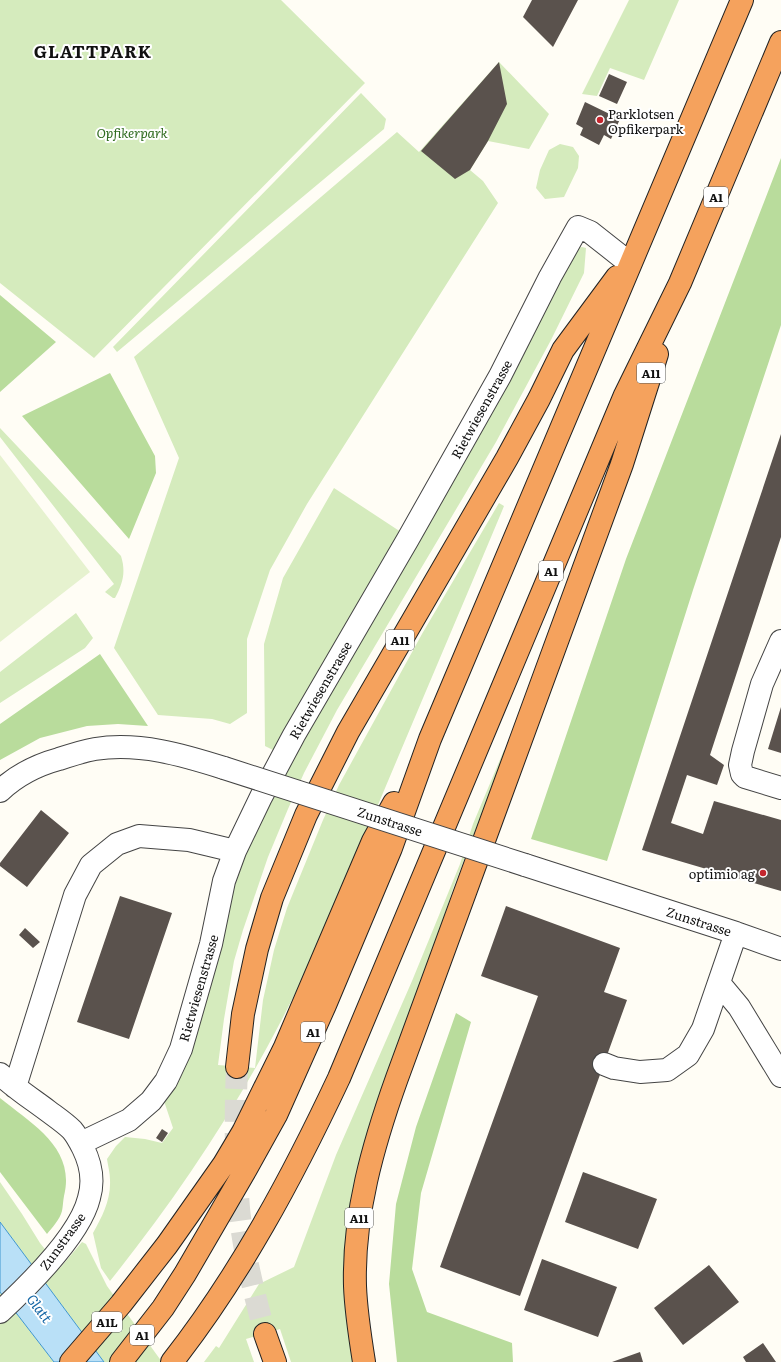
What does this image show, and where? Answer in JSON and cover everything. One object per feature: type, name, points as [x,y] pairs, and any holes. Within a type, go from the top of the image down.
[{"type":"highway","name":"A1","points":[[121,1362],[162,1308],[185,1274],[276,1115],[392,848],[430,740],[633,254],[742,0]]},
{"type":"highway","name":"A1","points":[[172,1362],[219,1298],[257,1236],[298,1162],[336,1085],[625,395],[680,283],[781,42]]},
{"type":"highway","name":"A11","points":[[237,1067],[243,1014],[263,926],[272,898],[297,837],[325,776],[372,689],[507,458],[539,399],[563,350],[633,254]]},
{"type":"highway","name":"A11","points":[[364,1362],[358,1323],[355,1286],[357,1240],[364,1190],[380,1128],[622,464],[680,283]]},
{"type":"highway","name":"A1L","points":[[71,1362],[102,1328],[141,1279],[224,1164],[243,1132],[285,1047],[373,841],[430,740]]},
{"type":"highway","points":[[265,1334],[275,1362]]},
{"type":"street","name":"Rietwiesenstrasse","points":[[81,1143],[129,1120],[151,1101],[166,1081],[183,1041],[211,944],[224,881],[235,851],[261,797],[294,735],[408,539],[500,376],[550,276],[578,227],[633,254]]},
{"type":"street","points":[[781,641],[762,684],[745,741],[740,765],[742,774],[745,777],[781,788]]},
{"type":"street","name":"Zunstrasse","points":[[0,791],[26,772],[50,762],[94,749],[114,747],[152,750],[188,757],[525,864],[781,949]]},
{"type":"street","points":[[7,1081],[75,895],[91,866],[117,844],[139,836],[189,840],[235,851]]},
{"type":"street","points":[[604,1064],[614,1068],[640,1072],[667,1070],[688,1054],[703,1029],[736,933]]},
{"type":"street","points":[[719,983],[739,1007],[781,1076]]},
{"type":"street","name":"Zunstrasse","points":[[0,1312],[31,1281],[61,1247],[80,1220],[89,1199],[91,1183],[89,1161],[81,1143],[72,1131],[63,1122],[7,1081]]},
{"type":"green space","name":"Opfikerpark","points":[[0,0],[281,0],[365,83],[94,358],[0,283]]},
{"type":"green space","points":[[629,0],[679,0],[644,80],[610,68],[597,96],[582,94]]},
{"type":"green space","points":[[499,62],[549,114],[529,149],[488,141],[470,170],[483,181],[498,203],[307,504],[270,570],[247,639],[247,713],[230,724],[212,719],[158,715],[114,648],[179,458],[134,357],[397,132],[419,152]]},
{"type":"green space","points":[[361,93],[386,119],[384,129],[117,352],[113,347]]},
{"type":"green space","points":[[560,144],[573,147],[579,156],[578,168],[564,197],[545,199],[536,188],[540,170],[549,150]]},
{"type":"green space","points":[[781,158],[781,325],[693,590],[607,861],[531,839],[626,559]]},
{"type":"green space","points":[[577,248],[586,248],[584,273],[551,340],[496,442],[337,710],[304,773],[268,857],[243,930],[234,961],[218,1065],[255,1068],[263,1000],[274,950],[287,908],[323,820],[339,785],[422,634],[499,503],[504,506],[502,511],[318,945],[262,1057],[222,1124],[180,1188],[110,1281],[101,1268],[93,1233],[103,1214],[109,1194],[110,1177],[107,1159],[116,1146],[125,1137],[145,1139],[162,1143],[173,1128],[164,1101],[218,949],[241,861],[267,802]]},
{"type":"green space","points":[[0,295],[56,342],[0,392]]},
{"type":"green space","points":[[110,373],[155,456],[156,473],[129,539],[22,416]]},
{"type":"green space","points":[[0,428],[121,556],[123,562],[123,577],[115,598],[105,592],[114,584],[0,437]]},
{"type":"green space","points":[[0,455],[90,572],[0,642]]},
{"type":"green space","points":[[334,488],[404,534],[277,752],[265,746],[264,644],[283,578]]},
{"type":"green space","points":[[76,613],[93,638],[85,648],[0,703],[0,672]]},
{"type":"green space","points":[[100,654],[148,726],[118,724],[87,726],[40,738],[0,760],[0,724]]},
{"type":"green space","points":[[504,750],[506,750],[454,886],[425,974],[378,1102],[353,1362],[291,1362],[280,1329],[246,1339],[254,1362],[204,1362],[216,1346],[219,1348],[259,1284],[294,1267],[336,1155],[412,981],[460,864],[473,824]]},
{"type":"green space","points":[[456,1013],[471,1022],[421,1193],[412,1269],[427,1312],[512,1343],[513,1362],[397,1362],[389,1284],[396,1204],[416,1127]]},
{"type":"green space","points":[[0,1098],[37,1128],[48,1139],[64,1164],[66,1179],[62,1211],[58,1220],[47,1234],[0,1172]]},
{"type":"green space","points":[[0,1182],[40,1243],[60,1268],[82,1242],[86,1244],[107,1286],[162,1362],[104,1362],[0,1222]]},
{"type":"green space","points":[[0,1292],[54,1362],[0,1362]]},
{"type":"water","name":"Glatt","points":[[0,1222],[104,1362],[54,1362],[0,1292]]},
{"type":"building","points":[[532,0],[578,0],[553,47],[523,17]]},
{"type":"building","points":[[499,62],[507,104],[488,141],[470,170],[455,179],[421,151]]},
{"type":"building","points":[[609,74],[627,82],[617,104],[599,96]]},
{"type":"building","points":[[585,102],[620,119],[611,139],[604,135],[599,145],[580,135],[583,128],[576,124]]},
{"type":"building","points":[[781,434],[781,537],[710,755],[724,765],[717,785],[687,775],[671,823],[703,834],[714,801],[781,820],[781,891],[642,850]]},
{"type":"building","points":[[781,707],[781,753],[768,749]]},
{"type":"building","points":[[41,810],[69,833],[27,887],[0,866],[0,863]]},
{"type":"building","points":[[120,896],[172,913],[129,1039],[77,1022]]},
{"type":"building","points":[[506,906],[620,948],[604,992],[627,1000],[520,1296],[440,1267],[538,996],[481,976]]},
{"type":"building","points":[[25,928],[40,942],[33,948],[19,935]]},
{"type":"building","points":[[162,1129],[168,1133],[162,1142],[156,1138]]},
{"type":"building","points":[[583,1172],[657,1199],[638,1249],[565,1222]]},
{"type":"building","points":[[542,1259],[617,1287],[598,1337],[524,1310]]},
{"type":"building","points":[[709,1265],[739,1302],[683,1345],[654,1308]]},
{"type":"building","points":[[763,1343],[776,1362],[746,1362],[743,1357]]},
{"type":"building","points":[[640,1352],[643,1362],[612,1362]]},
{"type":"tunnel","points":[[237,1067],[236,1138],[239,1208],[246,1256],[265,1334]]},
{"type":"place","name":"Parklotsen Opfikerpark","points":[[600,120]]},
{"type":"place","name":"optimio ag","points":[[763,873]]},
{"type":"district","name":"GLATTPARK","points":[[93,50]]}]
